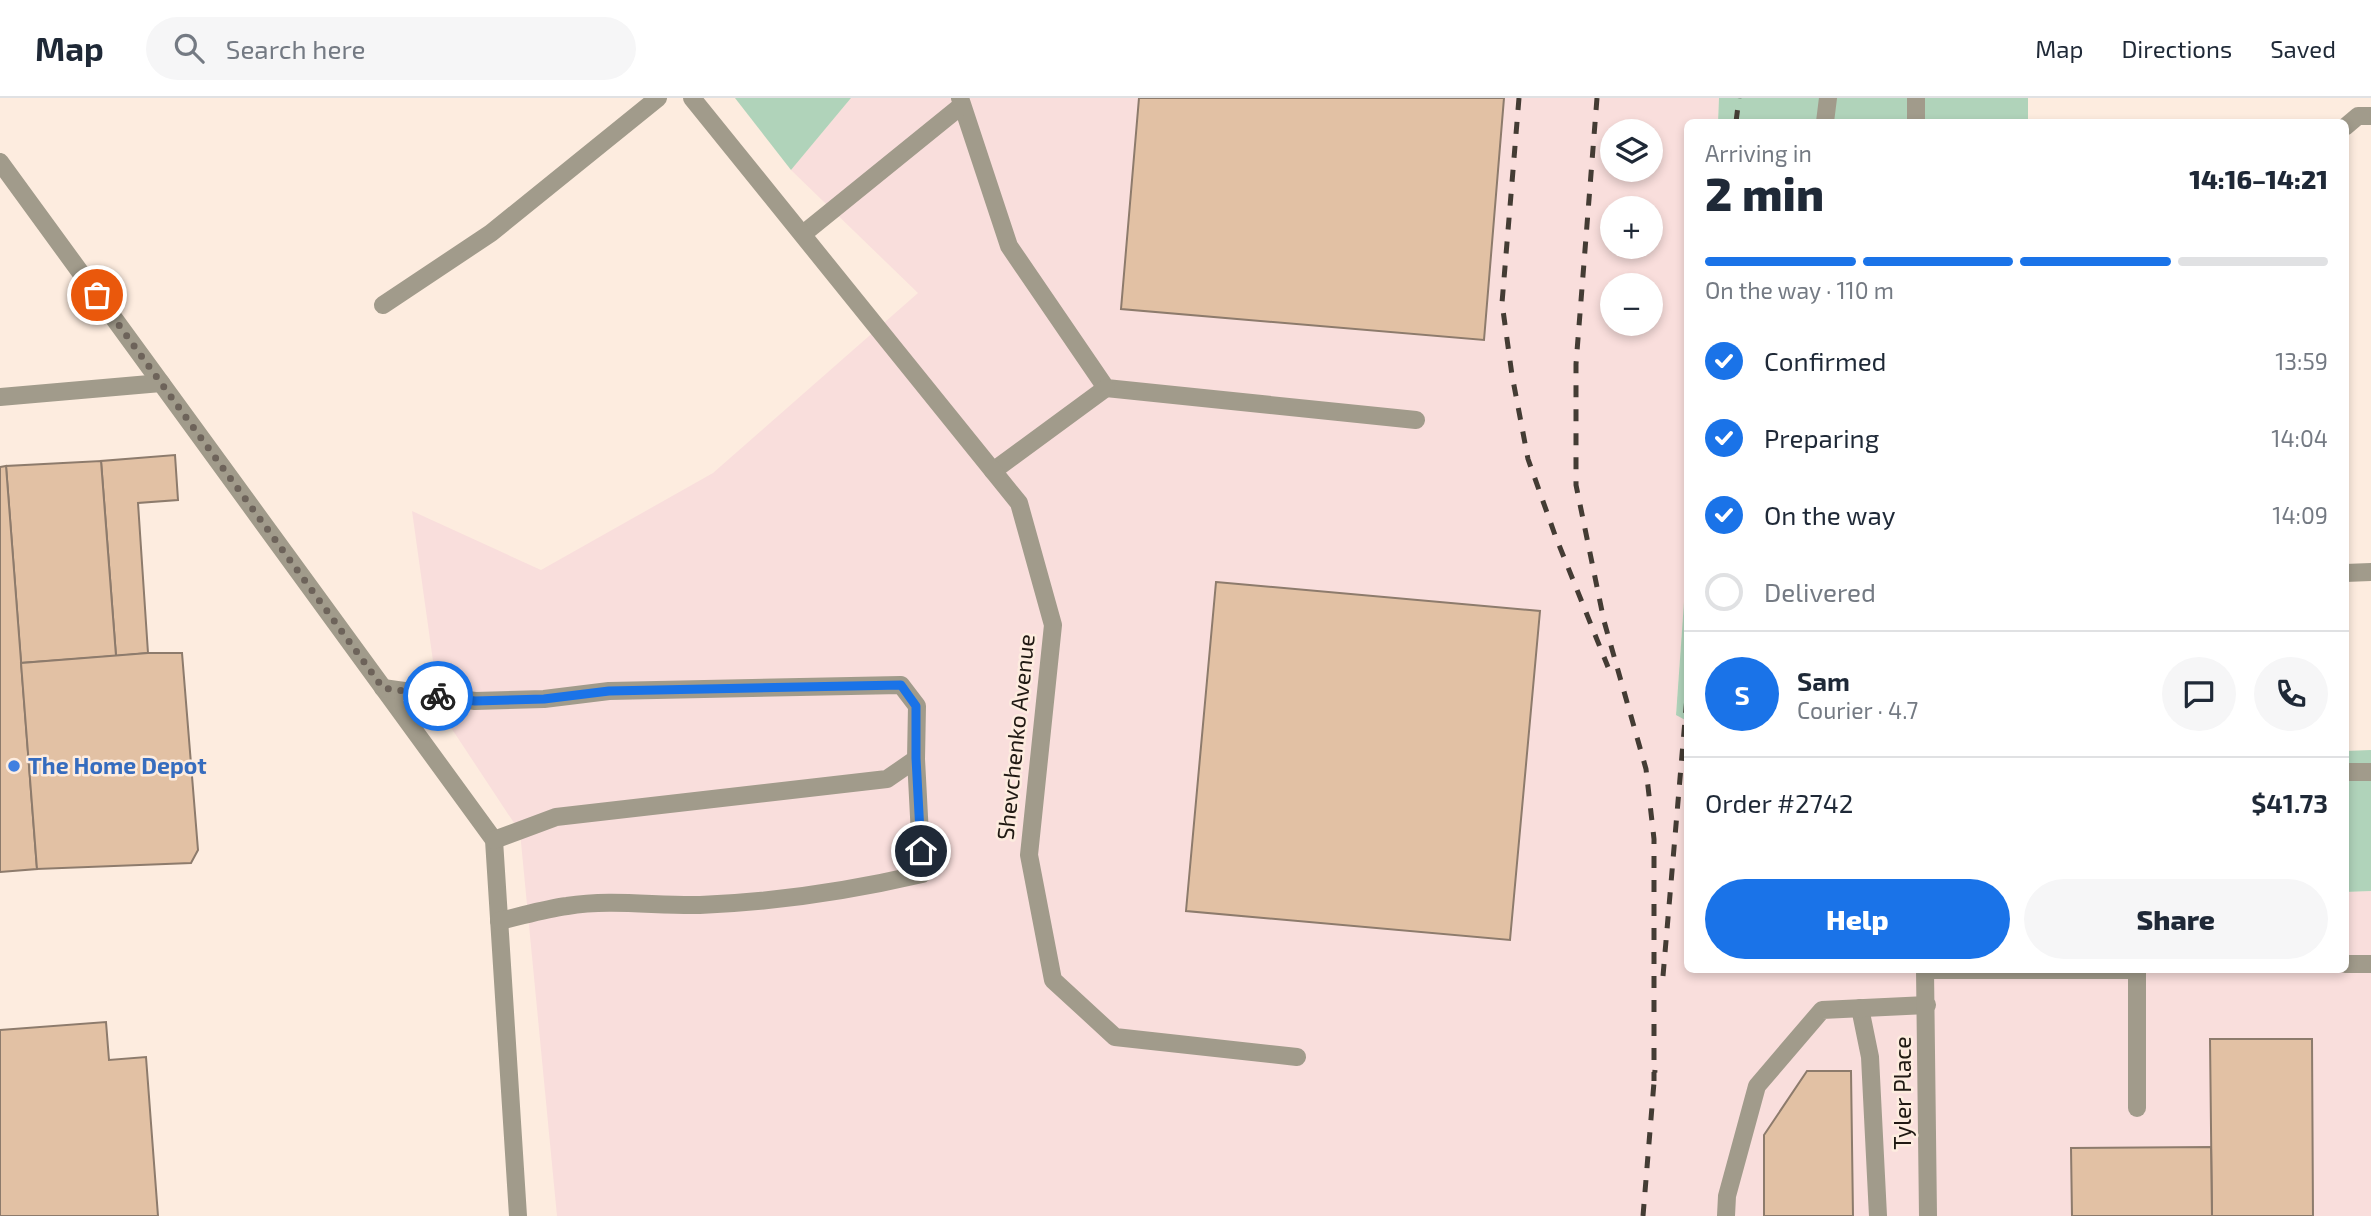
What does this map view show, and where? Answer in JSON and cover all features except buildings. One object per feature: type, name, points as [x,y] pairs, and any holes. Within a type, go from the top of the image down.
[{"type":"street","points":[[383,305],[491,233],[658,98]]},
{"type":"street","name":"Shevchenko Avenue","points":[[692,98],[1019,503],[1053,625],[1029,855],[1053,980],[1115,1037],[1297,1057]]},
{"type":"street","points":[[1825,119],[1828,98]]},
{"type":"street","points":[[1916,98],[1916,119]]},
{"type":"street","points":[[803,234],[960,102],[1009,246],[1106,388]]},
{"type":"street","points":[[2349,124],[2358,116],[2371,116]]},
{"type":"street","points":[[0,162],[494,840],[518,1216]]},
{"type":"street","points":[[0,397],[161,383]]},
{"type":"street","points":[[993,471],[1106,388],[1416,420]]},
{"type":"street","points":[[2349,573],[2371,572]]},
{"type":"street","points":[[383,688],[475,701],[544,699],[609,691],[901,685],[916,706],[922,874],[853,890],[783,899],[699,905],[568,905],[499,920]]},
{"type":"street","points":[[494,840],[556,817],[887,779],[916,758]]},
{"type":"street","points":[[2349,772],[2371,772]]},
{"type":"street","points":[[2349,964],[2371,964]]},
{"type":"street","name":"Tyler Place","points":[[1925,973],[1928,1216]]},
{"type":"street","points":[[2137,973],[2137,1108]]},
{"type":"street","points":[[1726,1216],[1727,1196],[1757,1086],[1822,1010],[1927,1004]]},
{"type":"street","points":[[1860,1008],[1870,1057],[1878,1216]]},
{"type":"shaded area","points":[[851,98],[1719,98],[1718,119],[1684,119],[1684,602],[1676,714],[1684,719],[1684,973],[2349,973],[2349,892],[2371,891],[2371,1216],[557,1216],[520,832],[440,711],[412,511],[541,570],[713,473],[918,293],[791,170]]},
{"type":"green space","points":[[735,98],[851,98],[791,170]]},
{"type":"green space","points":[[1719,98],[2028,98],[2028,119],[1718,119]]},
{"type":"green space","points":[[1684,602],[1684,719],[1676,715]]},
{"type":"green space","points":[[2371,750],[2371,891],[2349,892],[2349,751]]},
{"type":"railway","points":[[1519,98],[1502,303],[1512,375],[1528,459],[1608,667]]},
{"type":"railway","points":[[1597,98],[1576,364],[1576,485],[1604,621],[1646,769],[1654,839],[1654,1081]]},
{"type":"railway","points":[[1736,119],[1739,98]]},
{"type":"railway","points":[[1663,976],[1684,732]]},
{"type":"railway","points":[[1643,1216],[1655,1070]]},
{"type":"way so far","points":[[97,295],[383,688],[438,696]]},
{"type":"place","name":"The Home Depot","points":[[14,766]]},
{"type":"route","points":[[438,696],[475,701],[544,699],[609,691],[901,685],[916,706],[921,851]]}]
